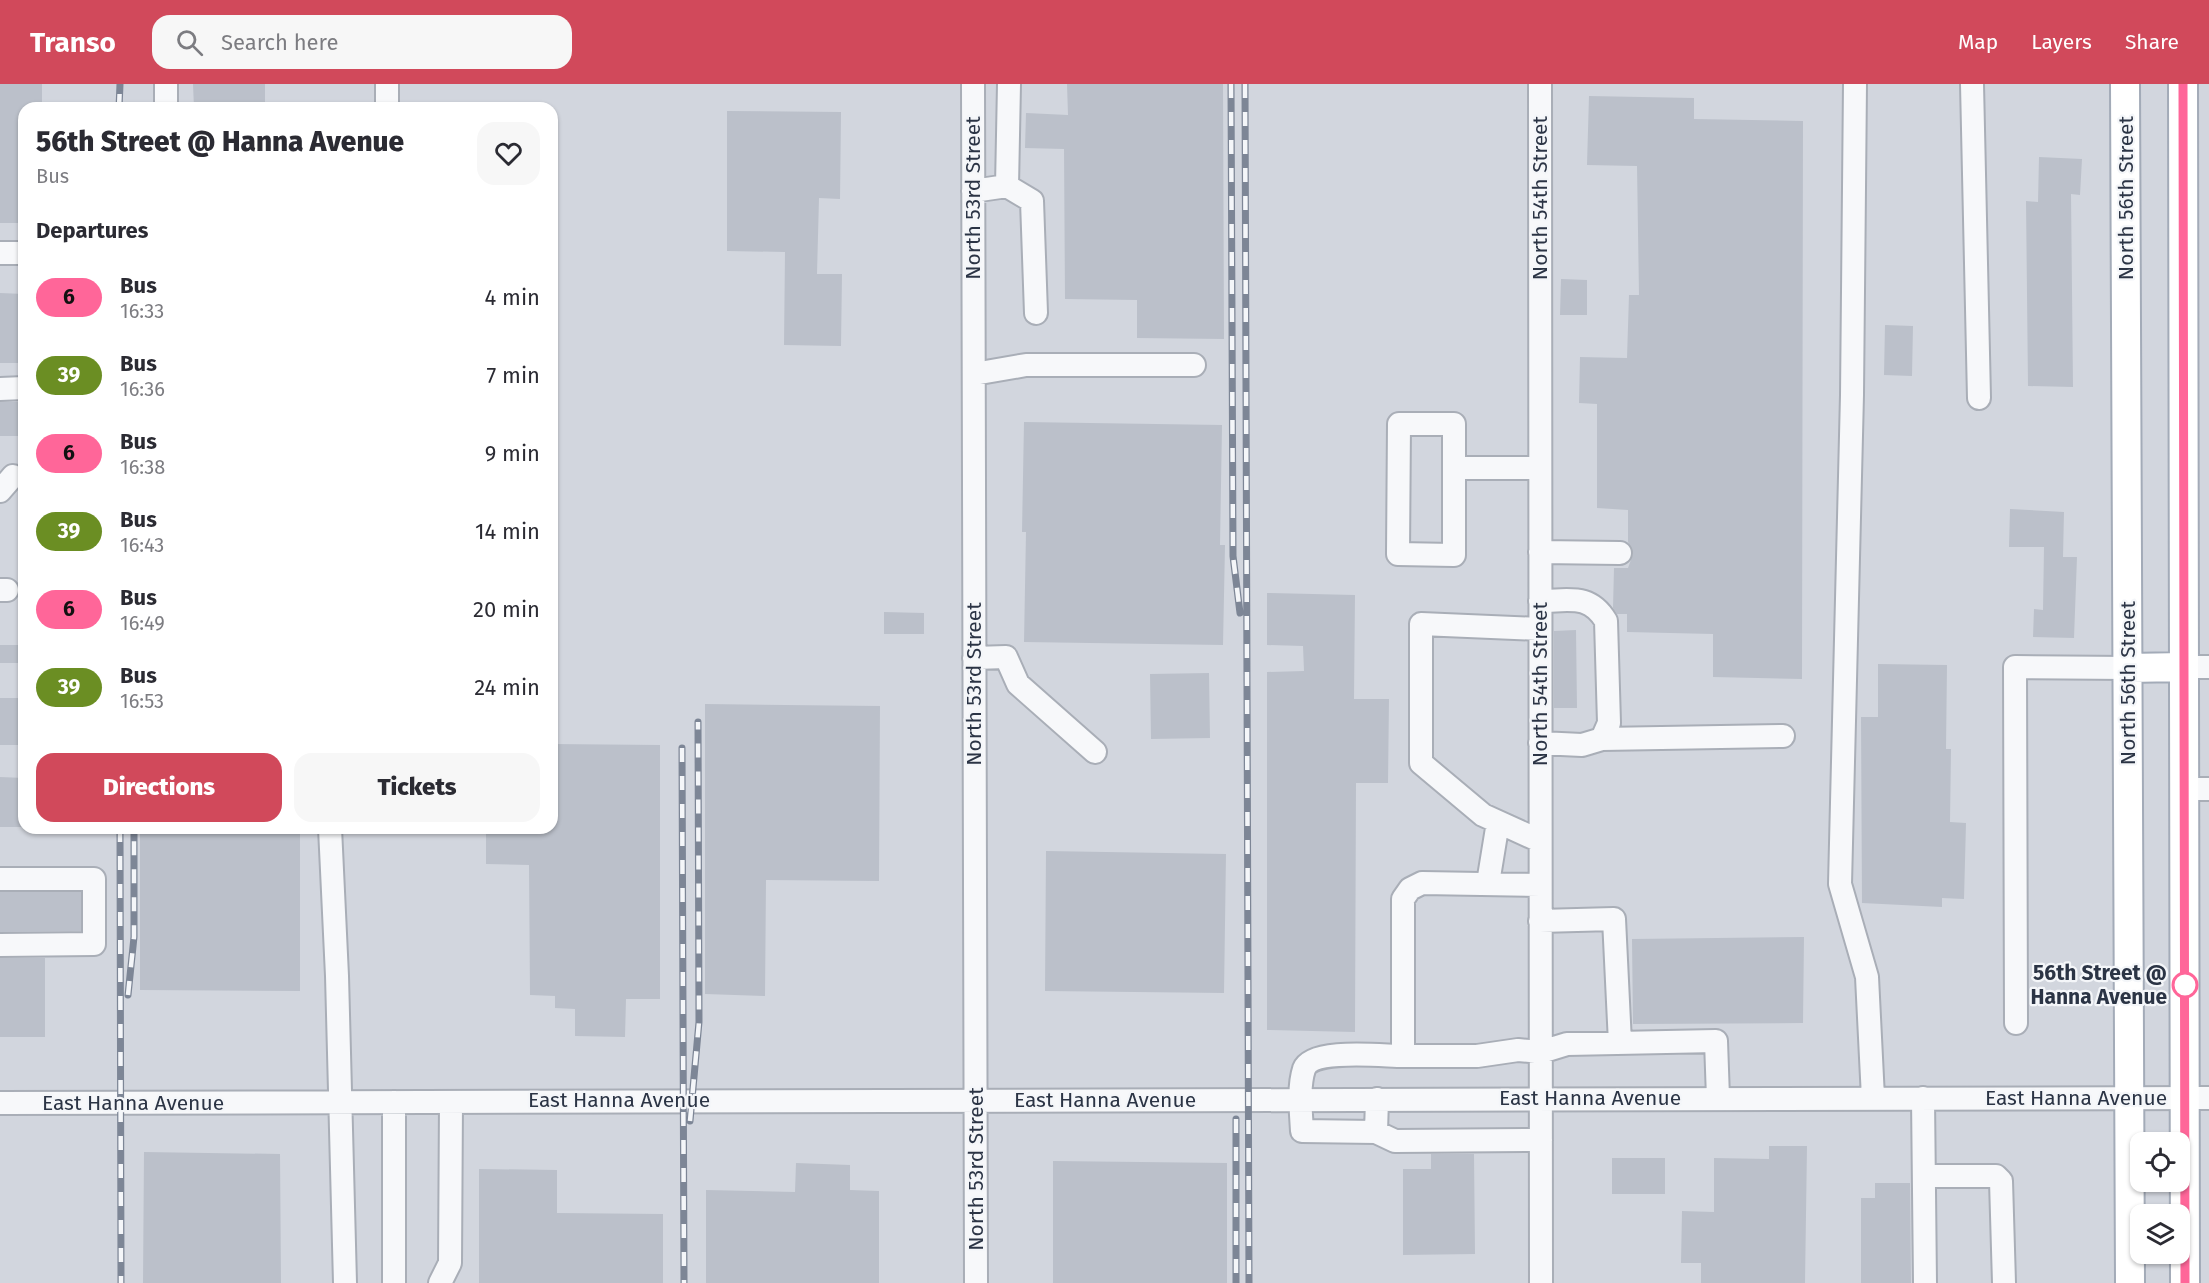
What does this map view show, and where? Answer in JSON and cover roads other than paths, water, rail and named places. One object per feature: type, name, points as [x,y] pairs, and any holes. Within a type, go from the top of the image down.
[{"type":"main road","name":"North 56th Street","points":[[2125,84],[2130,1283]]},
{"type":"main road","points":[[2183,84],[2197,667],[2197,1098],[2185,1283]]},
{"type":"main road","points":[[2128,668],[2197,667]]},
{"type":"street","points":[[166,84],[166,102]]},
{"type":"street","points":[[387,84],[387,102]]},
{"type":"street","name":"North 53rd Street","points":[[973,84],[976,1283]]},
{"type":"street","points":[[1006,186],[1009,84]]},
{"type":"street","name":"North 54th Street","points":[[1540,84],[1541,1283]]},
{"type":"street","points":[[1855,84],[1852,395],[1840,884],[1868,977],[1873,1098]]},
{"type":"street","points":[[1972,84],[1979,398]]},
{"type":"street","points":[[973,191],[1006,186],[1032,201],[1036,313]]},
{"type":"street","points":[[0,253],[18,253]]},
{"type":"street","points":[[974,374],[1026,365],[1194,365]]},
{"type":"street","points":[[0,389],[18,388]]},
{"type":"street","points":[[1399,424],[1454,424],[1454,468],[1454,555],[1398,555],[1399,424]]},
{"type":"street","points":[[1454,468],[1540,468]]},
{"type":"street","points":[[1540,552],[1620,553]]},
{"type":"street","points":[[1540,601],[1587,601],[1597,607],[1606,621],[1609,723],[1602,739]]},
{"type":"street","points":[[1540,629],[1421,624],[1421,763],[1483,815],[1540,841]]},
{"type":"street","points":[[974,658],[1006,657],[1018,684],[1095,752]]},
{"type":"street","points":[[2016,1023],[2015,667],[2128,668]]},
{"type":"street","points":[[1540,743],[1582,745],[1602,739],[1783,736]]},
{"type":"street","points":[[1488,883],[1498,822]]},
{"type":"street","points":[[330,834],[345,1283]]},
{"type":"street","points":[[0,879],[94,879],[94,944],[0,945]]},
{"type":"street","points":[[1403,1056],[1402,899],[1410,889],[1422,884],[1540,885]]},
{"type":"street","points":[[1540,921],[1614,919],[1620,1043]]},
{"type":"street","points":[[1541,1140],[1491,1140],[1302,1131],[1300,1100],[1304,1069],[1311,1060],[1323,1056],[1476,1056],[1518,1050],[1541,1052],[1567,1044],[1716,1041],[1718,1098]]},
{"type":"street","name":"East Hanna Avenue","points":[[0,1103],[1300,1100],[1541,1097],[2197,1098]]},
{"type":"street","points":[[1923,1098],[1925,1283]]},
{"type":"street","points":[[1377,1099],[1386,1136]]},
{"type":"street","points":[[394,1102],[394,1283]]},
{"type":"street","points":[[440,1283],[450,1263],[451,1102]]},
{"type":"street","points":[[1924,1176],[1996,1176],[2001,1181],[2004,1283]]},
{"type":"railway","points":[[119,102],[120,84]]},
{"type":"railway","points":[[1231,84],[1233,556],[1240,613]]},
{"type":"railway","points":[[1245,84],[1249,1283]]},
{"type":"railway","points":[[690,1121],[699,1022],[698,722]]},
{"type":"railway","points":[[682,748],[684,1283]]},
{"type":"railway","points":[[120,834],[121,1283]]},
{"type":"railway","points":[[128,995],[134,937],[134,834]]},
{"type":"railway","points":[[1236,1119],[1236,1283]]},
{"type":"place","name":"56th Street @ Hanna Avenue","points":[[2185,985]]}]
